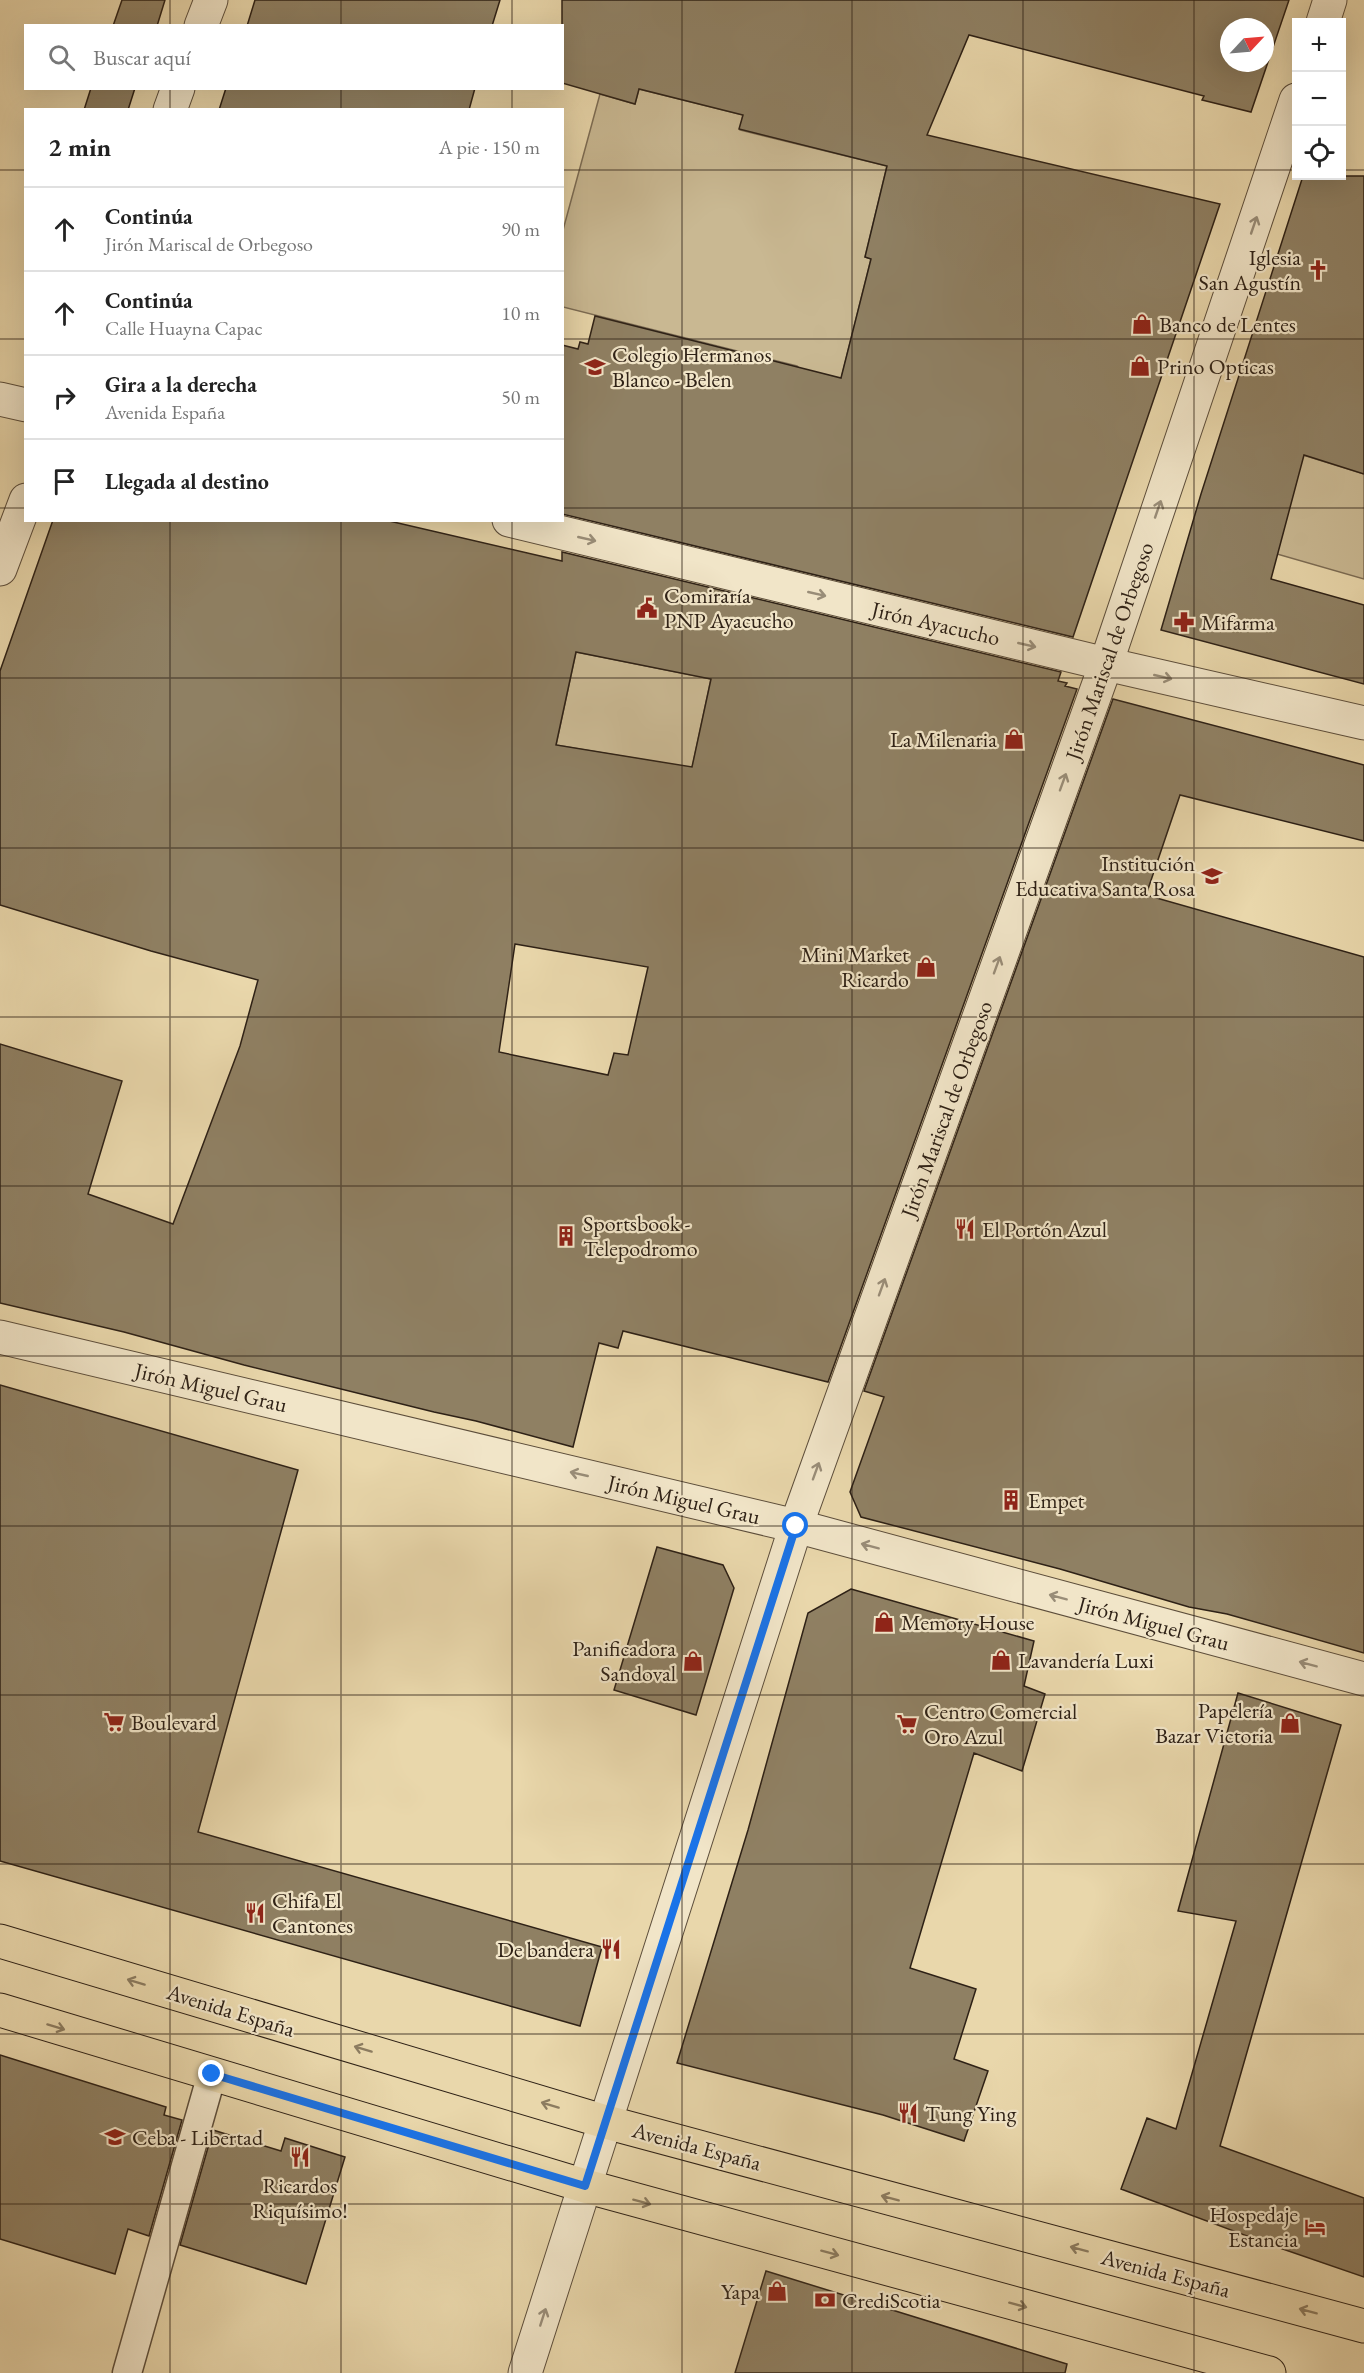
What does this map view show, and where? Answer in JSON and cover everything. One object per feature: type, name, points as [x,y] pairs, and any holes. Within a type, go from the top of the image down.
[{"type":"main road","name":"Avenida España","points":[[0,1941],[606,2122],[1364,2326]]},
{"type":"main road","points":[[0,2010],[585,2186],[1269,2373]]},
{"type":"street","points":[[202,24],[211,0]]},
{"type":"street","points":[[1324,18],[1330,0]]},
{"type":"street","points":[[171,108],[177,90]]},
{"type":"street","name":"Jirón Mariscal de Orbegoso","points":[[525,2373],[796,1526],[1106,664],[1292,112]]},
{"type":"street","points":[[0,399],[24,405]]},
{"type":"street","points":[[0,569],[24,505]]},
{"type":"street","name":"Jirón Ayacucho","points":[[517,522],[1106,664],[1364,723]]},
{"type":"street","name":"Jirón Miguel Grau","points":[[0,1337],[796,1526],[1364,1679]]},
{"type":"lane","points":[[127,2373],[212,2074]]},
{"type":"shaded area","points":[[639,89],[743,115],[740,130],[887,166],[865,257],[871,259],[834,407],[797,366],[564,307],[564,226],[600,94],[635,104]]},
{"type":"shaded area","points":[[1303,455],[1364,474],[1364,579],[1277,554]]},
{"type":"shaded area","points":[[576,652],[711,679],[692,768],[556,745]]},
{"type":"building","points":[[122,0],[165,0],[158,24],[114,24]]},
{"type":"building","points":[[255,0],[500,0],[493,24],[248,24]]},
{"type":"building","points":[[562,0],[1289,0],[1274,44],[1274,18],[1220,18],[1220,72],[1265,72],[1251,112],[1202,100],[1204,96],[969,35],[927,135],[1220,204],[1073,637],[564,514],[564,346],[578,349],[580,342],[588,344],[595,316],[841,378],[871,259],[865,257],[887,166],[739,129],[743,115],[639,89],[635,104],[564,84]]},
{"type":"building","points":[[90,90],[134,90],[129,108],[85,108]]},
{"type":"building","points":[[225,90],[474,90],[470,108],[220,108]]},
{"type":"building","points":[[1346,176],[1364,176],[1364,474],[1304,455],[1271,579],[1364,605],[1364,684],[1161,630],[1201,494],[1302,180],[1346,180]]},
{"type":"building","points":[[52,522],[394,522],[562,561],[562,552],[1061,672],[1058,681],[1067,683],[1065,686],[1077,689],[828,1382],[623,1331],[618,1348],[599,1343],[573,1447],[244,1365],[124,1332],[0,1303],[0,1044],[122,1081],[88,1194],[173,1224],[240,1046],[258,980],[151,951],[0,905],[0,671]],"holes":[[[576,652],[711,679],[692,767],[556,745]],[[515,944],[648,967],[628,1055],[614,1053],[608,1075],[499,1052]]]},
{"type":"building","points":[[1113,699],[1364,765],[1364,841],[1180,795],[1146,895],[1364,957],[1364,1653],[1227,1614],[1189,1607],[1060,1569],[861,1517],[850,1492],[884,1397],[864,1391]]},
{"type":"building","name":"Boulevard","points":[[0,1385],[298,1470],[198,1832],[602,1947],[580,2026],[0,1861]]},
{"type":"building","points":[[657,1547],[723,1565],[734,1588],[696,1715],[614,1690]]},
{"type":"building","points":[[851,1589],[1034,1641],[1024,1686],[1045,1694],[1022,1771],[974,1753],[910,1968],[976,1989],[954,2059],[988,2071],[964,2141],[883,2115],[677,2063],[748,1830],[808,1613]]},
{"type":"building","points":[[1238,1693],[1341,1725],[1220,2146],[1364,2198],[1364,2277],[1121,2189],[1147,2118],[1176,2129],[1236,1921],[1178,1911]]},
{"type":"building","points":[[0,2055],[166,2107],[164,2115],[182,2120],[149,2236],[128,2229],[115,2274],[0,2239]]},
{"type":"building","points":[[213,2130],[281,2151],[285,2138],[345,2157],[306,2284],[180,2245]]},
{"type":"building","points":[[766,2271],[1067,2364],[1065,2373],[735,2373]]},
{"type":"place","name":"Iglesia San Agustín","points":[[1318,270]]},
{"type":"place","name":"Banco de Lentes","points":[[1142,324]]},
{"type":"place","name":"Prino Opticas","points":[[1140,366]]},
{"type":"place","name":"Colegio Hermanos Blanco - Belen","points":[[595,367]]},
{"type":"place","name":"Comiraría PNP Ayacucho","points":[[647,608]]},
{"type":"place","name":"Mifarma","points":[[1184,622]]},
{"type":"place","name":"La Milenaria","points":[[1014,739]]},
{"type":"place","name":"Institución Educativa Santa Rosa","points":[[1212,876]]},
{"type":"place","name":"Mini Market Ricardo","points":[[926,967]]},
{"type":"place","name":"El Portón Azul","points":[[965,1229]]},
{"type":"place","name":"Sportsbook - Telepodromo","points":[[566,1236]]},
{"type":"place","name":"Empet","points":[[1011,1500]]},
{"type":"place","name":"Memory House","points":[[884,1622]]},
{"type":"place","name":"Lavandería Luxi","points":[[1001,1660]]},
{"type":"place","name":"Panificadora Sandoval","points":[[693,1661]]},
{"type":"place","name":"Boulevard","points":[[114,1722]]},
{"type":"place","name":"Papelería Bazar Victoria","points":[[1290,1723]]},
{"type":"place","name":"Centro Comercial Oro Azul","points":[[907,1724]]},
{"type":"place","name":"Chifa El Cantones","points":[[255,1913]]},
{"type":"place","name":"De bandera","points":[[611,1949]]},
{"type":"place","name":"Tung Ying","points":[[908,2113]]},
{"type":"place","name":"Ceba - Libertad","points":[[115,2137]]},
{"type":"place","name":"Ricardos Riquísimo!","points":[[300,2157]]},
{"type":"place","name":"Hospedaje Estancia","points":[[1315,2227]]},
{"type":"place","name":"Yapa","points":[[777,2291]]},
{"type":"place","name":"CrediScotia","points":[[825,2300]]},
{"type":"route","points":[[212,2074],[585,2186],[796,1526]]}]
